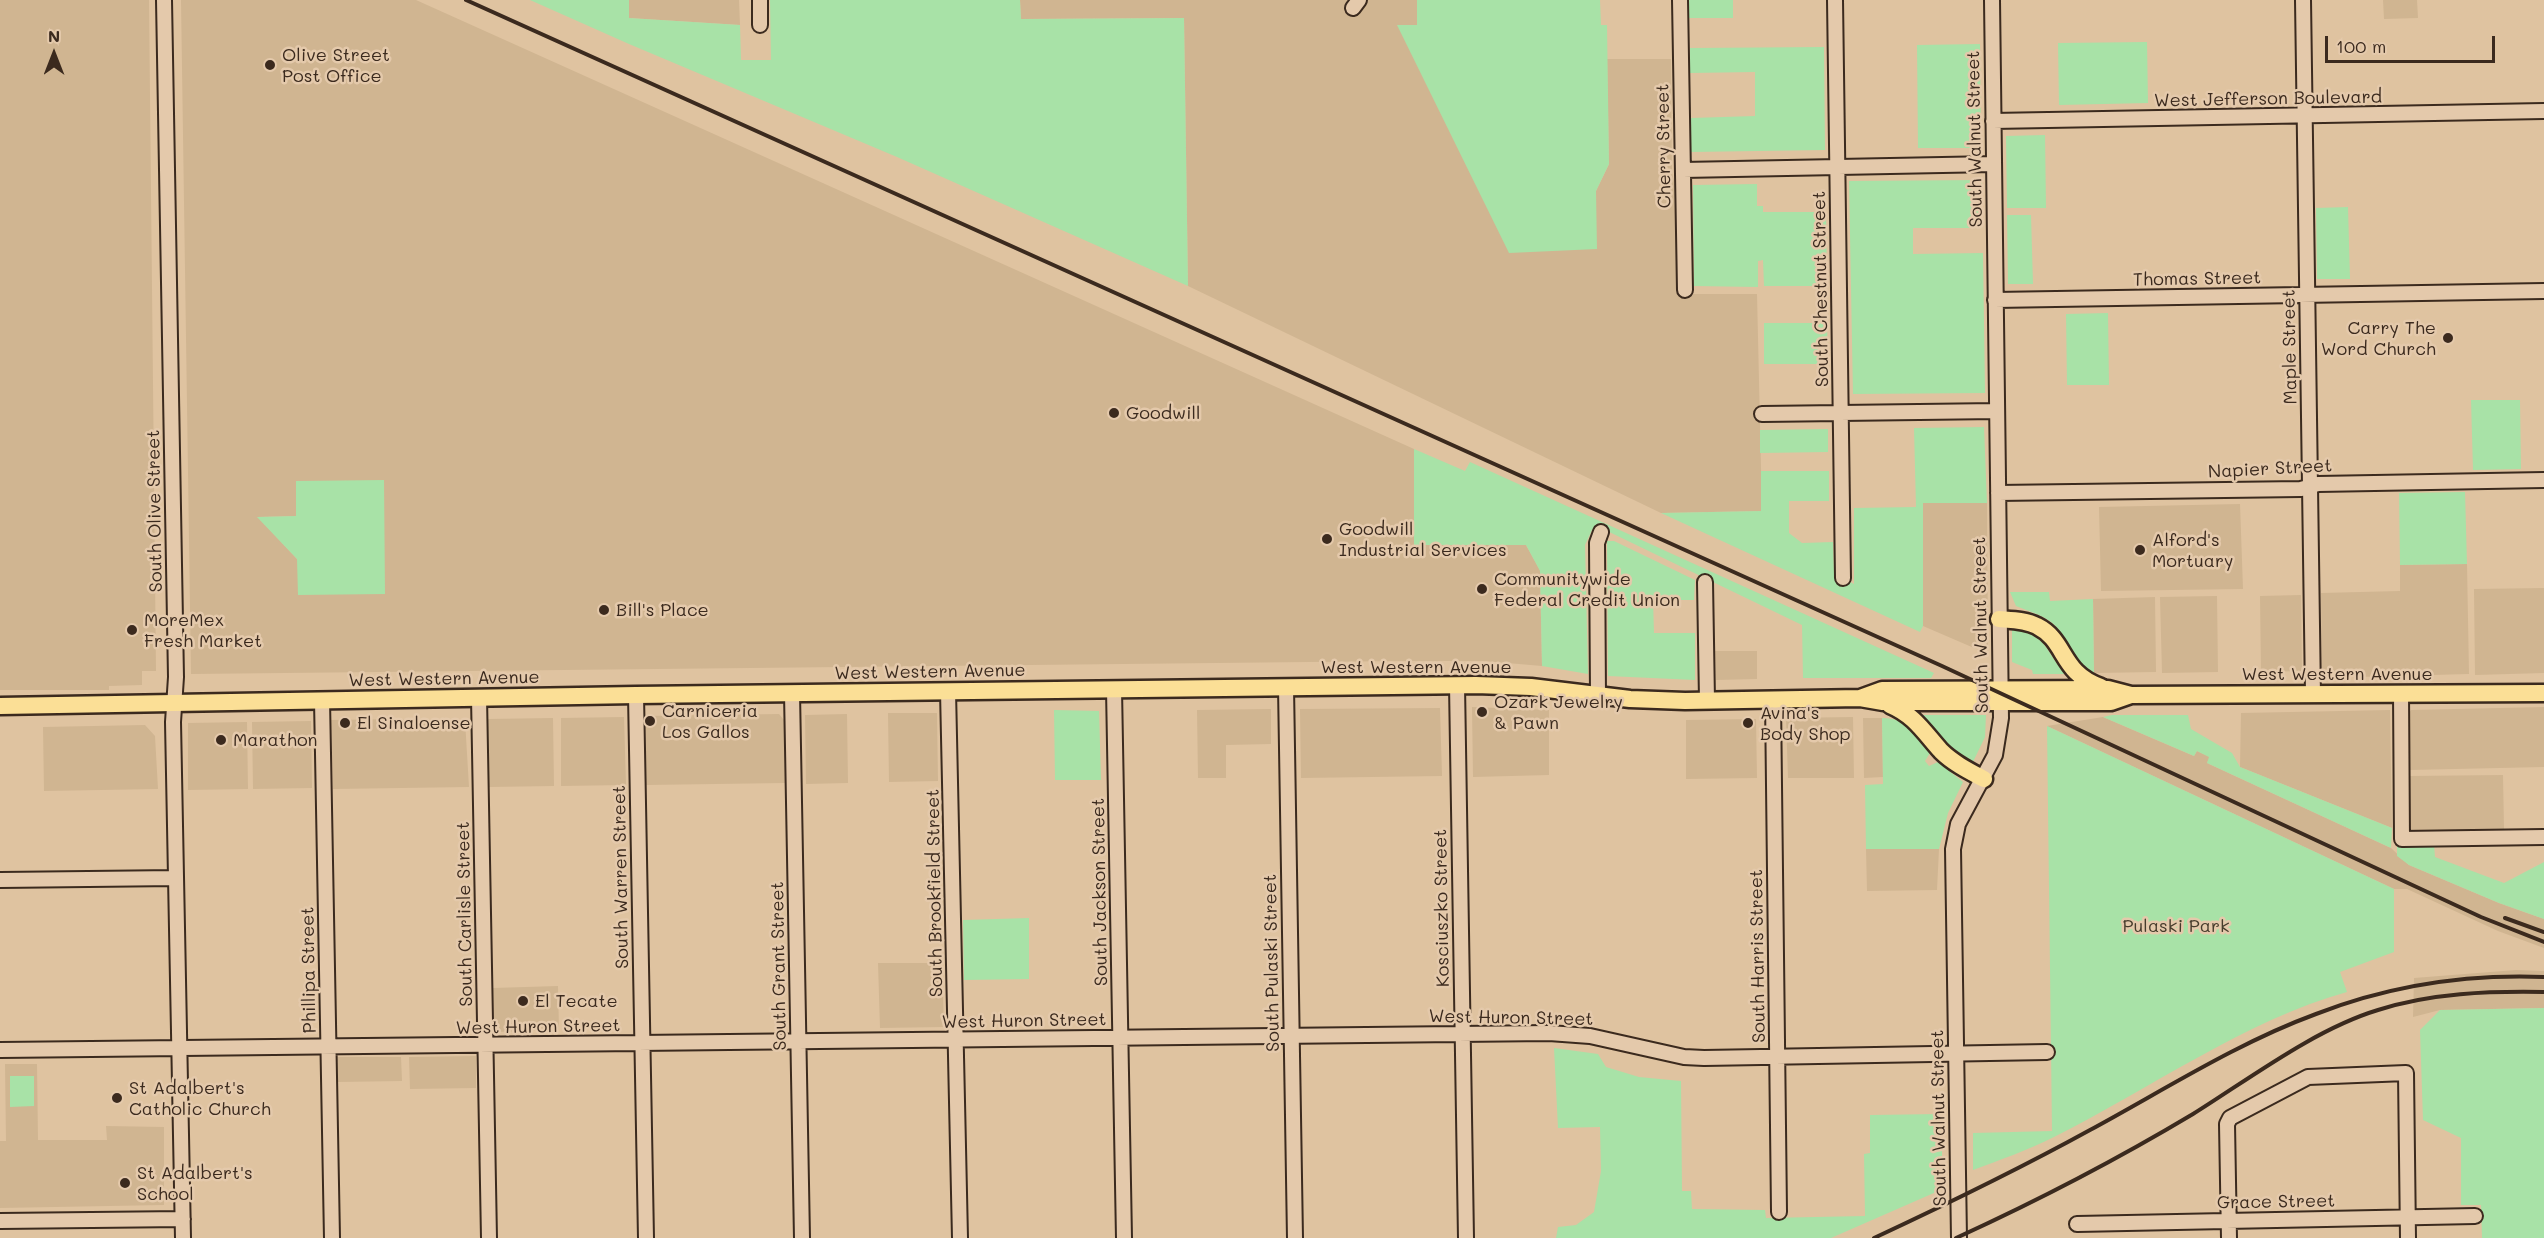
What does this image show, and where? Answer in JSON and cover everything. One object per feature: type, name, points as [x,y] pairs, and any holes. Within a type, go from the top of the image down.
[{"type":"main road","points":[[2000,619],[2019,620],[2036,625],[2046,632],[2078,675],[2088,682],[2108,689]]},
{"type":"main road","name":"West Western Avenue","points":[[0,706],[636,695],[1457,685],[1531,687],[1630,699],[1860,698],[1883,702],[2108,689],[2131,695],[2544,693]]},
{"type":"main road","name":"West Western Avenue","points":[[1860,698],[1882,690],[2111,702],[2131,695]]},
{"type":"main road","points":[[1883,702],[1900,709],[1916,720],[1942,752],[1964,769],[1984,779]]},
{"type":"street","name":"South Olive Street","points":[[164,0],[176,677],[173,722],[183,1238]]},
{"type":"street","points":[[760,0],[760,25]]},
{"type":"street","name":"Cherry Street","points":[[1680,0],[1685,290]]},
{"type":"street","name":"South Chestnut Street","points":[[1835,0],[1843,578]]},
{"type":"street","name":"South Walnut Street","points":[[1959,1238],[1953,849],[1958,824],[1970,798],[1984,779],[1995,755],[2000,734],[1992,0]]},
{"type":"street","name":"Maple Street","points":[[2303,0],[2313,694]]},
{"type":"street","name":"West Jefferson Boulevard","points":[[1993,121],[2544,111]]},
{"type":"street","points":[[1683,170],[1994,164]]},
{"type":"street","name":"Thomas Street","points":[[1995,300],[2544,291]]},
{"type":"street","points":[[1762,414],[1997,411]]},
{"type":"street","name":"Napier Street","points":[[1998,493],[2301,489],[2318,484],[2544,480]]},
{"type":"street","points":[[1598,696],[1597,543],[1601,532]]},
{"type":"street","points":[[1705,582],[1707,700]]},
{"type":"street","name":"Kosciuszko Street","points":[[1457,685],[1466,1238]]},
{"type":"street","name":"South Pulaski Street","points":[[1286,687],[1295,1238]]},
{"type":"street","name":"South Jackson Street","points":[[1114,689],[1124,1238]]},
{"type":"street","name":"South Brookfield Street","points":[[948,691],[960,1238]]},
{"type":"street","name":"South Grant Street","points":[[792,693],[802,1238]]},
{"type":"street","points":[[2401,693],[2402,840],[2544,837]]},
{"type":"street","name":"South Warren Street","points":[[636,695],[646,1238]]},
{"type":"street","name":"South Carlisle Street","points":[[479,698],[489,1238]]},
{"type":"street","name":"Phillipa Street","points":[[322,700],[332,1238]]},
{"type":"street","name":"South Harris Street","points":[[1773,700],[1779,1212]]},
{"type":"street","points":[[0,880],[176,878]]},
{"type":"street","name":"West Huron Street","points":[[0,1050],[1462,1034],[1590,1035],[1684,1057],[2047,1052]]},
{"type":"street","points":[[2229,1238],[2227,1124],[2230,1118],[2308,1077],[2406,1073],[2408,1238]]},
{"type":"street","name":"Grace Street","points":[[2077,1224],[2475,1216]]},
{"type":"street","points":[[0,1221],[183,1219]]},
{"type":"shaded area","points":[[0,0],[149,0],[156,671],[142,671],[142,685],[109,686],[109,690],[0,690]]},
{"type":"shaded area","points":[[181,0],[416,0],[1414,449],[1414,545],[1526,545],[1540,570],[1542,666],[1484,661],[1402,661],[191,674]],"holes":[[[296,516],[297,559],[258,517]]]},
{"type":"shaded area","points":[[629,0],[739,0],[740,25],[629,18]]},
{"type":"shaded area","points":[[1020,0],[1417,0],[1418,25],[1398,25],[1596,249],[1596,191],[1609,164],[1607,59],[1671,59],[1672,173],[1676,189],[1678,294],[1757,294],[1762,511],[1661,513],[1188,286],[1184,18],[1021,19]]},
{"type":"shaded area","points":[[2383,0],[2417,0],[2418,18],[2384,19]]},
{"type":"shaded area","points":[[1923,503],[1987,503],[1988,654],[1923,626]]},
{"type":"shaded area","points":[[2240,504],[2243,589],[2101,591],[2099,507]]},
{"type":"shaded area","points":[[2467,564],[2469,674],[2322,678],[2321,593],[2400,591],[2400,565]]},
{"type":"shaded area","points":[[2544,588],[2544,673],[2475,675],[2474,589]]},
{"type":"shaded area","points":[[2301,595],[2302,671],[2261,672],[2260,596]]},
{"type":"shaded area","points":[[2217,596],[2218,672],[2162,673],[2160,597]]},
{"type":"shaded area","points":[[2155,597],[2156,672],[2094,673],[2093,599]]},
{"type":"shaded area","points":[[1715,651],[1757,651],[1757,679],[1716,680]]},
{"type":"shaded area","points":[[1472,707],[1549,710],[1549,775],[1473,777]]},
{"type":"shaded area","points":[[2544,707],[2544,767],[2410,770],[2409,712],[2411,710]]},
{"type":"shaded area","points":[[1440,708],[1442,776],[1301,778],[1300,709]]},
{"type":"shaded area","points":[[1271,709],[1271,744],[1226,745],[1226,778],[1198,778],[1197,710]]},
{"type":"shaded area","points":[[2390,710],[2392,828],[2240,767],[2241,713]]},
{"type":"shaded area","points":[[888,713],[937,713],[938,781],[889,782]]},
{"type":"shaded area","points":[[779,714],[784,720],[785,783],[646,785],[646,716]]},
{"type":"shaded area","points":[[847,714],[848,783],[806,784],[805,715]]},
{"type":"shaded area","points":[[624,717],[626,785],[561,786],[561,718]]},
{"type":"shaded area","points":[[1853,717],[1854,778],[1788,778],[1786,718]]},
{"type":"shaded area","points":[[2103,717],[2194,756],[2197,751],[2210,757],[2207,763],[2391,848],[2409,865],[2499,903],[2544,919],[2544,948],[2498,931],[2407,889],[2394,889],[2047,726]]},
{"type":"shaded area","points":[[553,718],[554,786],[489,787],[488,719]]},
{"type":"shaded area","points":[[1863,718],[1882,718],[1883,777],[1864,778]]},
{"type":"shaded area","points":[[1756,719],[1757,778],[1686,779],[1686,720]]},
{"type":"shaded area","points":[[331,720],[465,720],[469,787],[333,789]]},
{"type":"shaded area","points":[[311,721],[312,788],[253,789],[252,722]]},
{"type":"shaded area","points":[[247,722],[248,789],[188,790],[188,723]]},
{"type":"shaded area","points":[[145,725],[155,736],[158,789],[44,791],[43,727]]},
{"type":"shaded area","points":[[2503,775],[2504,829],[2410,831],[2410,776]]},
{"type":"shaded area","points":[[1866,849],[1939,849],[1937,890],[1867,891]]},
{"type":"shaded area","points":[[878,963],[942,963],[944,1027],[880,1028]]},
{"type":"shaded area","points":[[2516,970],[2544,971],[2544,1008],[2440,1010],[2413,1017],[2414,978]]},
{"type":"shaded area","points":[[558,986],[559,1030],[494,1032],[493,988]]},
{"type":"shaded area","points":[[476,1056],[476,1088],[410,1089],[409,1057]]},
{"type":"shaded area","points":[[337,1057],[401,1057],[402,1081],[338,1082]]},
{"type":"shaded area","points":[[5,1064],[37,1064],[38,1140],[107,1140],[106,1126],[164,1127],[164,1205],[0,1208],[0,1141],[6,1141]]},
{"type":"green space","points":[[530,0],[629,0],[629,18],[740,25],[741,60],[771,60],[770,0],[1020,0],[1021,19],[1184,18],[1188,286],[897,157]]},
{"type":"green space","points":[[1417,0],[1600,0],[1601,25],[1607,25],[1609,164],[1596,191],[1597,249],[1509,253],[1397,25],[1417,25]]},
{"type":"green space","points":[[1689,0],[1733,0],[1733,18],[1689,18]]},
{"type":"green space","points":[[2147,42],[2148,103],[2059,105],[2058,43]]},
{"type":"green space","points":[[1980,44],[1981,148],[1918,148],[1917,45]]},
{"type":"green space","points":[[1824,47],[1825,150],[1691,152],[1691,118],[1755,116],[1755,72],[1690,73],[1690,48]]},
{"type":"green space","points":[[2045,135],[2046,208],[2007,208],[2006,136]]},
{"type":"green space","points":[[1982,180],[1982,228],[1913,228],[1913,254],[1983,253],[1985,393],[1853,394],[1849,181]]},
{"type":"green space","points":[[1757,184],[1757,206],[1763,206],[1763,212],[1826,212],[1827,286],[1764,286],[1763,260],[1758,261],[1758,287],[1694,286],[1693,185]]},
{"type":"green space","points":[[2348,207],[2350,279],[2317,279],[2316,208]]},
{"type":"green space","points":[[2007,215],[2031,215],[2033,284],[2008,284]]},
{"type":"green space","points":[[2108,313],[2109,385],[2067,385],[2066,314]]},
{"type":"green space","points":[[1764,323],[1827,323],[1828,364],[1764,364]]},
{"type":"green space","points":[[2471,400],[2520,400],[2521,469],[2473,470]]},
{"type":"green space","points":[[1984,427],[1987,503],[1923,503],[1923,626],[1920,632],[1661,513],[1761,511],[1761,471],[1829,471],[1829,501],[1789,501],[1789,533],[1802,543],[1833,542],[1834,573],[1854,584],[1854,508],[1916,507],[1914,428]]},
{"type":"green space","points":[[1828,429],[1828,452],[1760,453],[1760,430]]},
{"type":"green space","points":[[1414,449],[1465,471],[1470,462],[1934,673],[1931,678],[1803,678],[1802,625],[1601,528],[1592,530],[1585,545],[1588,674],[1542,666],[1540,571],[1526,545],[1414,545]]},
{"type":"green space","points":[[384,480],[385,594],[298,595],[297,559],[257,517],[296,516],[296,481]]},
{"type":"green space","points":[[2465,492],[2467,564],[2400,565],[2399,493]]},
{"type":"green space","points":[[1607,541],[1614,541],[1695,580],[1694,600],[1653,600],[1654,633],[1695,633],[1695,680],[1608,676]]},
{"type":"green space","points":[[2010,592],[2049,592],[2050,601],[2093,599],[2094,673],[2075,657],[2051,622],[2016,606]]},
{"type":"green space","points":[[2018,628],[2034,634],[2066,674],[2033,674],[2032,670],[2012,662],[2012,630]]},
{"type":"green space","points":[[1054,710],[1099,711],[1101,780],[1055,780]]},
{"type":"green space","points":[[1922,715],[1986,715],[1985,737],[1972,764],[1955,753]]},
{"type":"green space","points":[[2188,715],[2191,729],[2232,753],[2240,767],[2392,828],[2391,848],[2207,763],[2209,757],[2197,751],[2194,756],[2103,717]]},
{"type":"green space","points":[[1882,718],[1898,721],[1910,728],[1930,753],[1925,761],[1929,766],[1938,762],[1963,782],[1948,813],[1939,849],[1866,849],[1865,785],[1883,784]]},
{"type":"green space","name":"Pulaski Park","points":[[2047,726],[2394,889],[2394,952],[2340,972],[2347,992],[2309,1004],[2272,1020],[2198,1057],[2054,1137],[1973,1170],[1973,1133],[2052,1131]]},
{"type":"green space","points":[[2397,843],[2434,844],[2435,857],[2504,883],[2544,862],[2544,919],[2499,903],[2409,865],[2397,856]]},
{"type":"green space","points":[[1029,918],[1029,979],[964,980],[963,920]]},
{"type":"green space","points":[[2544,1008],[2544,1238],[2482,1238],[2481,1205],[2461,1205],[2461,1138],[2423,1120],[2420,1030],[2440,1010]]},
{"type":"green space","points":[[1554,1048],[1598,1054],[1606,1067],[1639,1077],[1681,1081],[1682,1191],[1691,1191],[1692,1209],[1765,1210],[1766,1218],[1865,1216],[1864,1154],[1870,1153],[1870,1115],[1941,1114],[1943,1189],[1831,1238],[1556,1238],[1558,1227],[1576,1225],[1594,1212],[1601,1171],[1600,1127],[1558,1128]]},
{"type":"green space","points":[[10,1076],[34,1076],[34,1106],[10,1107]]},
{"type":"railway","points":[[466,0],[1942,666],[2481,917],[2544,942]]},
{"type":"railway","points":[[2505,918],[2544,932]]},
{"type":"railway","points":[[1874,1238],[2037,1159],[2229,1053],[2316,1014],[2371,996],[2428,984],[2486,978],[2544,977]]},
{"type":"railway","points":[[1956,1238],[2046,1195],[2135,1148],[2307,1042],[2354,1018],[2398,1004],[2439,997],[2481,993],[2544,992]]},
{"type":"place","name":"Olive Street Post Office","points":[[270,65]]},
{"type":"place","name":"Carry The Word Church","points":[[2448,338]]},
{"type":"place","name":"Goodwill","points":[[1114,413]]},
{"type":"place","name":"Goodwill Industrial Services","points":[[1327,539]]},
{"type":"place","name":"Alford's Mortuary","points":[[2140,550]]},
{"type":"place","name":"Communitywide Federal Credit Union","points":[[1482,589]]},
{"type":"place","name":"Bill's Place","points":[[604,610]]},
{"type":"place","name":"MoreMex Fresh Market","points":[[132,630]]},
{"type":"place","name":"Ozark Jewelry & Pawn","points":[[1482,712]]},
{"type":"place","name":"Carniceria Los Gallos","points":[[650,721]]},
{"type":"place","name":"El Sinaloense","points":[[345,723]]},
{"type":"place","name":"Avina's Body Shop","points":[[1748,723]]},
{"type":"place","name":"Marathon","points":[[221,740]]},
{"type":"place","name":"El Tecate","points":[[523,1001]]},
{"type":"place","name":"St Adalbert's Catholic Church","points":[[117,1098]]},
{"type":"place","name":"St Adalbert's School","points":[[125,1183]]}]
